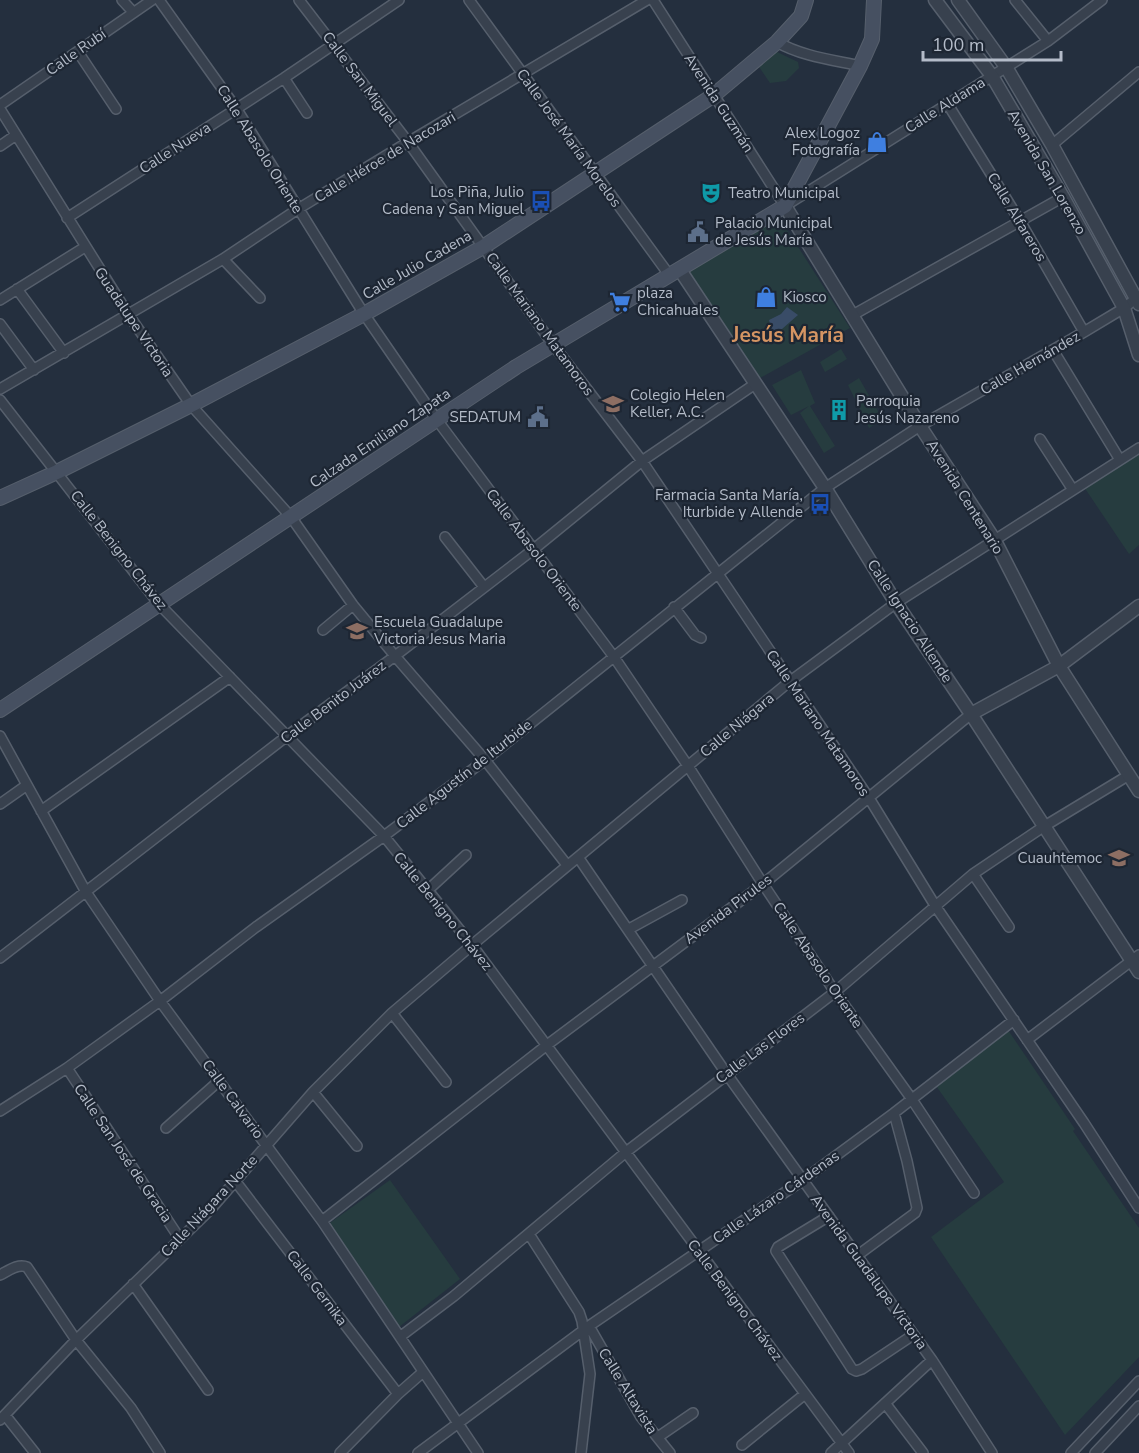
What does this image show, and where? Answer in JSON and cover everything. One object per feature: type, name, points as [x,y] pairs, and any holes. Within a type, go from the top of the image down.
[{"type":"main road","name":"Calle Julio Cadena","points":[[0,498],[191,405],[364,314],[483,247],[714,94],[777,42],[801,16],[806,0]]},
{"type":"main road","points":[[785,206],[861,66],[872,39],[874,0]]},
{"type":"main road","name":"Calzada Emiliano Zapata","points":[[0,710],[516,368],[785,206]]},
{"type":"street","points":[[122,0],[133,12]]},
{"type":"street","name":"Calle Rubí","points":[[0,107],[152,0]]},
{"type":"street","name":"Calle Abasolo Oriente","points":[[159,0],[236,108],[364,314],[437,420],[614,657],[835,992],[911,1098],[974,1193]]},
{"type":"street","name":"Calle San Miguel","points":[[298,0],[408,142],[483,247]]},
{"type":"street","name":"Calle Nueva","points":[[67,218],[284,78],[399,0]]},
{"type":"street","name":"Calle José María Morelos","points":[[469,0],[593,173],[675,273]]},
{"type":"street","name":"Calle Héroe de Nacozari","points":[[0,389],[223,258],[408,142],[647,0]]},
{"type":"street","name":"Avenida Guzmán","points":[[653,0],[785,206]]},
{"type":"street","name":"Avenida San Lorenzo","points":[[935,0],[992,76],[1063,197],[1124,308],[1139,355]]},
{"type":"street","name":"Avenida San Lorenzo","points":[[958,0],[1006,67],[1138,299]]},
{"type":"street","points":[[1015,0],[1048,41]]},
{"type":"street","name":"Calle Aldama","points":[[785,206],[947,102],[1048,41],[1102,0]]},
{"type":"street","points":[[777,42],[805,53],[861,66]]},
{"type":"street","points":[[78,52],[116,109]]},
{"type":"street","points":[[1052,145],[1139,72]]},
{"type":"street","points":[[284,78],[307,113]]},
{"type":"street","name":"Calle Alfareros","points":[[947,102],[1020,220],[1084,332]]},
{"type":"street","name":"Guadalupe Victoria","points":[[0,107],[128,315],[191,405],[291,517],[353,605],[485,760],[567,865]]},
{"type":"street","points":[[0,146],[16,135]]},
{"type":"street","points":[[851,316],[1063,197]]},
{"type":"street","name":"Avenida Centenario","points":[[785,206],[920,426],[994,539],[1059,666],[1139,791]]},
{"type":"street","points":[[0,300],[85,247]]},
{"type":"street","name":"Calle Mariano Matamoros","points":[[483,247],[554,346],[642,461],[869,798],[936,907],[1139,1208]]},
{"type":"street","points":[[223,258],[260,298]]},
{"type":"street","name":"Calle Ignacio Allende","points":[[675,273],[755,384],[825,488],[896,603],[971,714],[1043,827],[1135,958],[1139,972]]},
{"type":"street","points":[[17,289],[64,353]]},
{"type":"street","name":"Calle Hernández","points":[[920,426],[1138,299]]},
{"type":"street","points":[[0,324],[34,370]]},
{"type":"street","points":[[1053,350],[1120,460]]},
{"type":"street","name":"Calle Benito Juárez","points":[[0,958],[534,549],[642,461],[755,384]]},
{"type":"street","name":"Calle Benigno Chávez","points":[[0,400],[159,604],[384,836],[428,890],[547,1045],[849,1453]]},
{"type":"street","name":"Calle Agustín de Iturbide","points":[[0,1111],[67,1068],[160,1001],[256,927],[384,836],[485,760],[825,488],[920,426]]},
{"type":"street","points":[[1040,440],[1073,490]]},
{"type":"street","name":"Calle Niágara","points":[[472,945],[789,682],[896,603],[1139,448]]},
{"type":"street","points":[[446,537],[484,587]]},
{"type":"street","points":[[323,630],[353,605]]},
{"type":"street","name":"Avenida Pirules","points":[[322,1221],[547,1045],[763,884],[971,714],[1059,666],[1139,606]]},
{"type":"street","points":[[674,607],[694,635],[701,638]]},
{"type":"street","points":[[41,811],[230,677]]},
{"type":"street","name":"Calle Calvario","points":[[0,736],[87,892],[160,1001],[322,1221],[478,1453]]},
{"type":"street","name":"Calle Las Flores","points":[[401,1336],[529,1234],[626,1152],[726,1073],[835,992],[973,874],[1043,827],[1129,775]]},
{"type":"street","points":[[0,804],[27,786]]},
{"type":"street","points":[[428,890],[466,855]]},
{"type":"street","name":"Avenida Guadalupe Victoria","points":[[578,857],[726,1073],[932,1360],[992,1453]]},
{"type":"street","points":[[973,874],[1009,927]]},
{"type":"street","points":[[629,929],[682,900]]},
{"type":"street","name":"Calle Niágara Norte","points":[[3,1418],[76,1340],[236,1182],[313,1092],[392,1013],[472,945]]},
{"type":"street","points":[[1027,1040],[1135,958]]},
{"type":"street","points":[[392,1013],[446,1082]]},
{"type":"street","name":"Calle Lázaro Cárdenas","points":[[418,1453],[586,1329],[803,1180],[1014,1020]]},
{"type":"street","name":"Calle San José de Gracia","points":[[67,1068],[180,1239]]},
{"type":"street","points":[[166,1128],[220,1080]]},
{"type":"street","points":[[313,1092],[357,1146]]},
{"type":"street","points":[[858,1255],[915,1214],[917,1208],[894,1113]]},
{"type":"street","name":"Calle Gernika","points":[[236,1182],[398,1394]]},
{"type":"street","points":[[830,1216],[778,1247],[776,1251],[852,1369],[856,1371],[862,1369],[913,1335]]},
{"type":"street","points":[[529,1234],[579,1312],[586,1329],[590,1374],[581,1453]]},
{"type":"street","points":[[0,1275],[18,1266],[27,1267],[76,1340],[131,1408],[160,1453]]},
{"type":"street","points":[[134,1284],[208,1390]]},
{"type":"street","name":"Calle Altavista","points":[[586,1329],[641,1417],[670,1453]]},
{"type":"street","points":[[831,1453],[932,1360]]},
{"type":"street","points":[[340,1453],[423,1372]]},
{"type":"street","points":[[1071,1453],[1139,1381]]},
{"type":"street","points":[[742,1445],[805,1394]]},
{"type":"street","points":[[885,1403],[923,1453]]},
{"type":"street","points":[[1095,1453],[1139,1406]]},
{"type":"street","points":[[658,1437],[693,1413]]},
{"type":"street","points":[[3,1418],[35,1453]]},
{"type":"green space","points":[[775,51],[798,62],[799,68],[786,81],[770,83],[757,64]]},
{"type":"green space","points":[[777,214],[850,328],[760,378],[685,269]]},
{"type":"green space","points":[[841,349],[847,359],[825,372],[820,362]]},
{"type":"green space","points":[[801,370],[815,403],[810,406],[835,446],[824,453],[800,413],[809,406],[791,415],[772,385]]},
{"type":"green space","points":[[859,378],[883,420],[869,428],[848,385]]},
{"type":"green space","points":[[1139,452],[1139,545],[1129,554],[1084,487]]},
{"type":"green space","points":[[1008,1030],[1139,1228],[1139,1357],[1065,1435],[931,1237],[1004,1182],[934,1083]]},
{"type":"green space","points":[[390,1180],[460,1279],[399,1327],[327,1225]]},
{"type":"water","points":[[787,307],[798,315],[782,329],[772,332],[769,320],[781,314]]},
{"type":"place","name":"Alex Logoz Fotografía","points":[[877,142]]},
{"type":"place","name":"Teatro Municipal","points":[[711,193]]},
{"type":"place","name":"Los Piña, Julio Cadena y San Miguel","points":[[541,201]]},
{"type":"place","name":"Palacio Municipal de Jesús María","points":[[698,232]]},
{"type":"place","name":"Kiosco","points":[[766,297]]},
{"type":"place","name":"plaza Chicahuales","points":[[620,302]]},
{"type":"place","name":"Colegio Helen Keller, A.C.","points":[[613,404]]},
{"type":"place","name":"Parroquia Jesús Nazareno","points":[[839,410]]},
{"type":"place","name":"SEDATUM","points":[[538,417]]},
{"type":"place","name":"Farmacia Santa María, Iturbide y Allende","points":[[820,504]]},
{"type":"place","name":"Escuela Guadalupe Victoria Jesus Maria","points":[[357,631]]},
{"type":"place","name":"Cuauhtemoc","points":[[1119,858]]},
{"type":"district","name":"Jesús María","points":[[788,335]]}]
